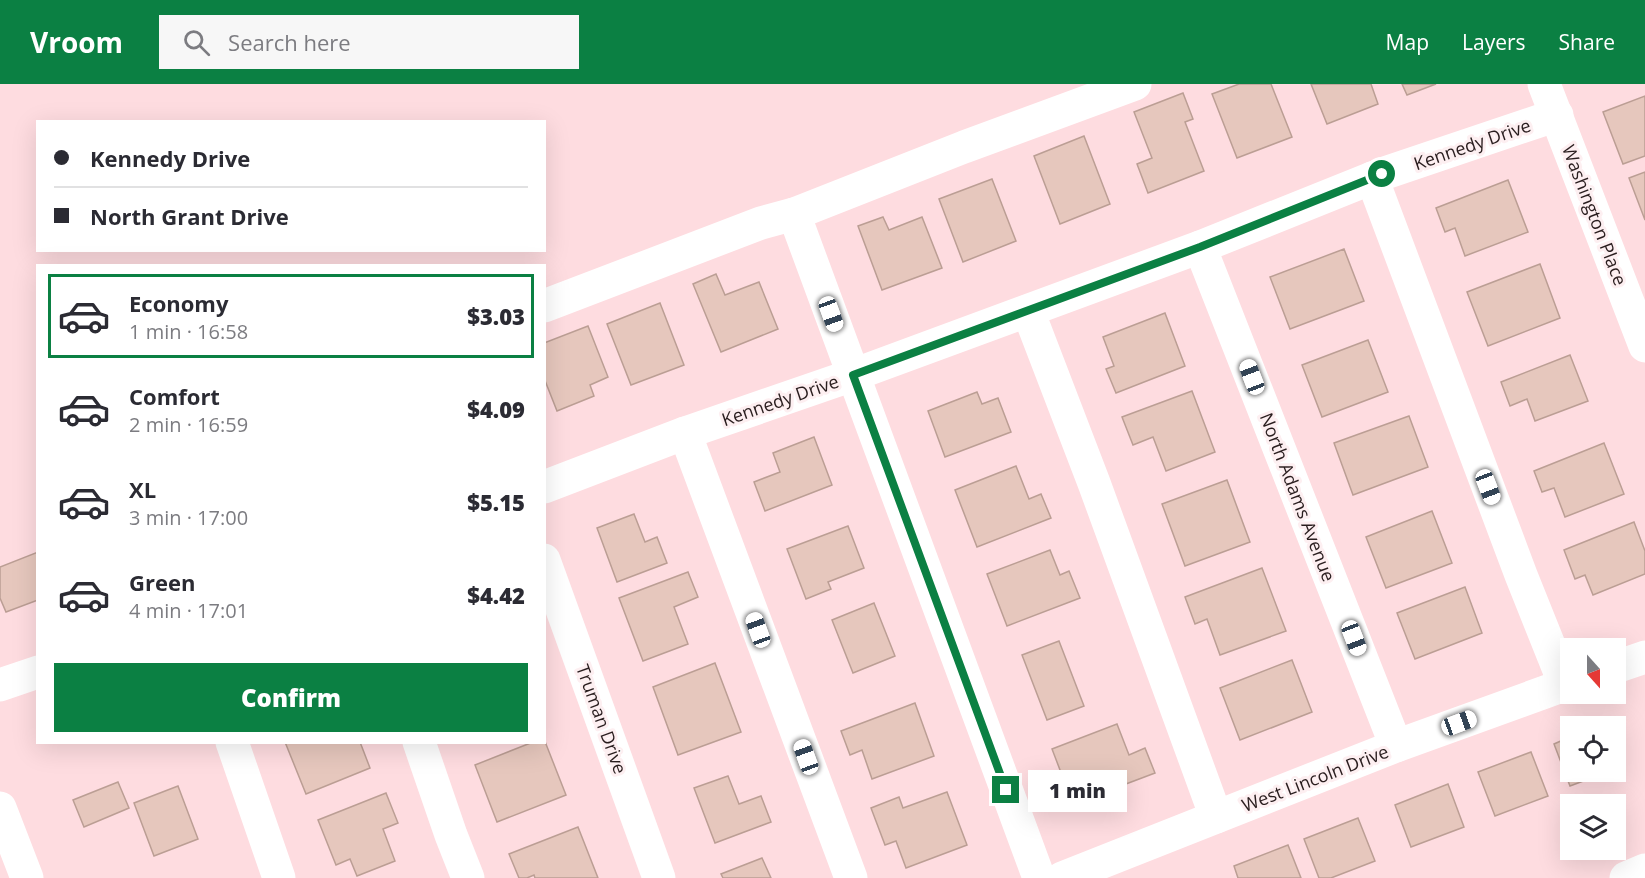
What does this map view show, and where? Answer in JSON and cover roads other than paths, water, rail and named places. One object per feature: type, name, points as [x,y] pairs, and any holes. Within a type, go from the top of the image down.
[{"type":"street","points":[[546,305],[1135,84]]},
{"type":"street","name":"Washington Place","points":[[1544,84],[1645,346]]},
{"type":"street","name":"Kennedy Drive","points":[[546,486],[685,433],[853,375],[1200,247],[1372,178],[1557,115]]},
{"type":"street","points":[[1372,178],[1517,564],[1560,665]]},
{"type":"street","points":[[794,214],[1039,878]]},
{"type":"street","name":"North Adams Avenue","points":[[1200,247],[1396,746]]},
{"type":"street","points":[[1028,311],[1094,483],[1216,817]]},
{"type":"street","points":[[685,433],[851,878]]},
{"type":"street","name":"Truman Drive","points":[[546,566],[659,878]]},
{"type":"street","points":[[1626,664],[1645,657]]},
{"type":"street","points":[[0,685],[36,673]]},
{"type":"street","name":"West Lincoln Drive","points":[[1062,878],[1396,746],[1560,687]]},
{"type":"street","points":[[233,744],[279,878]]},
{"type":"street","points":[[420,744],[450,835],[468,878]]},
{"type":"street","points":[[0,808],[27,878]]},
{"type":"street","points":[[1626,878],[1645,870]]}]
